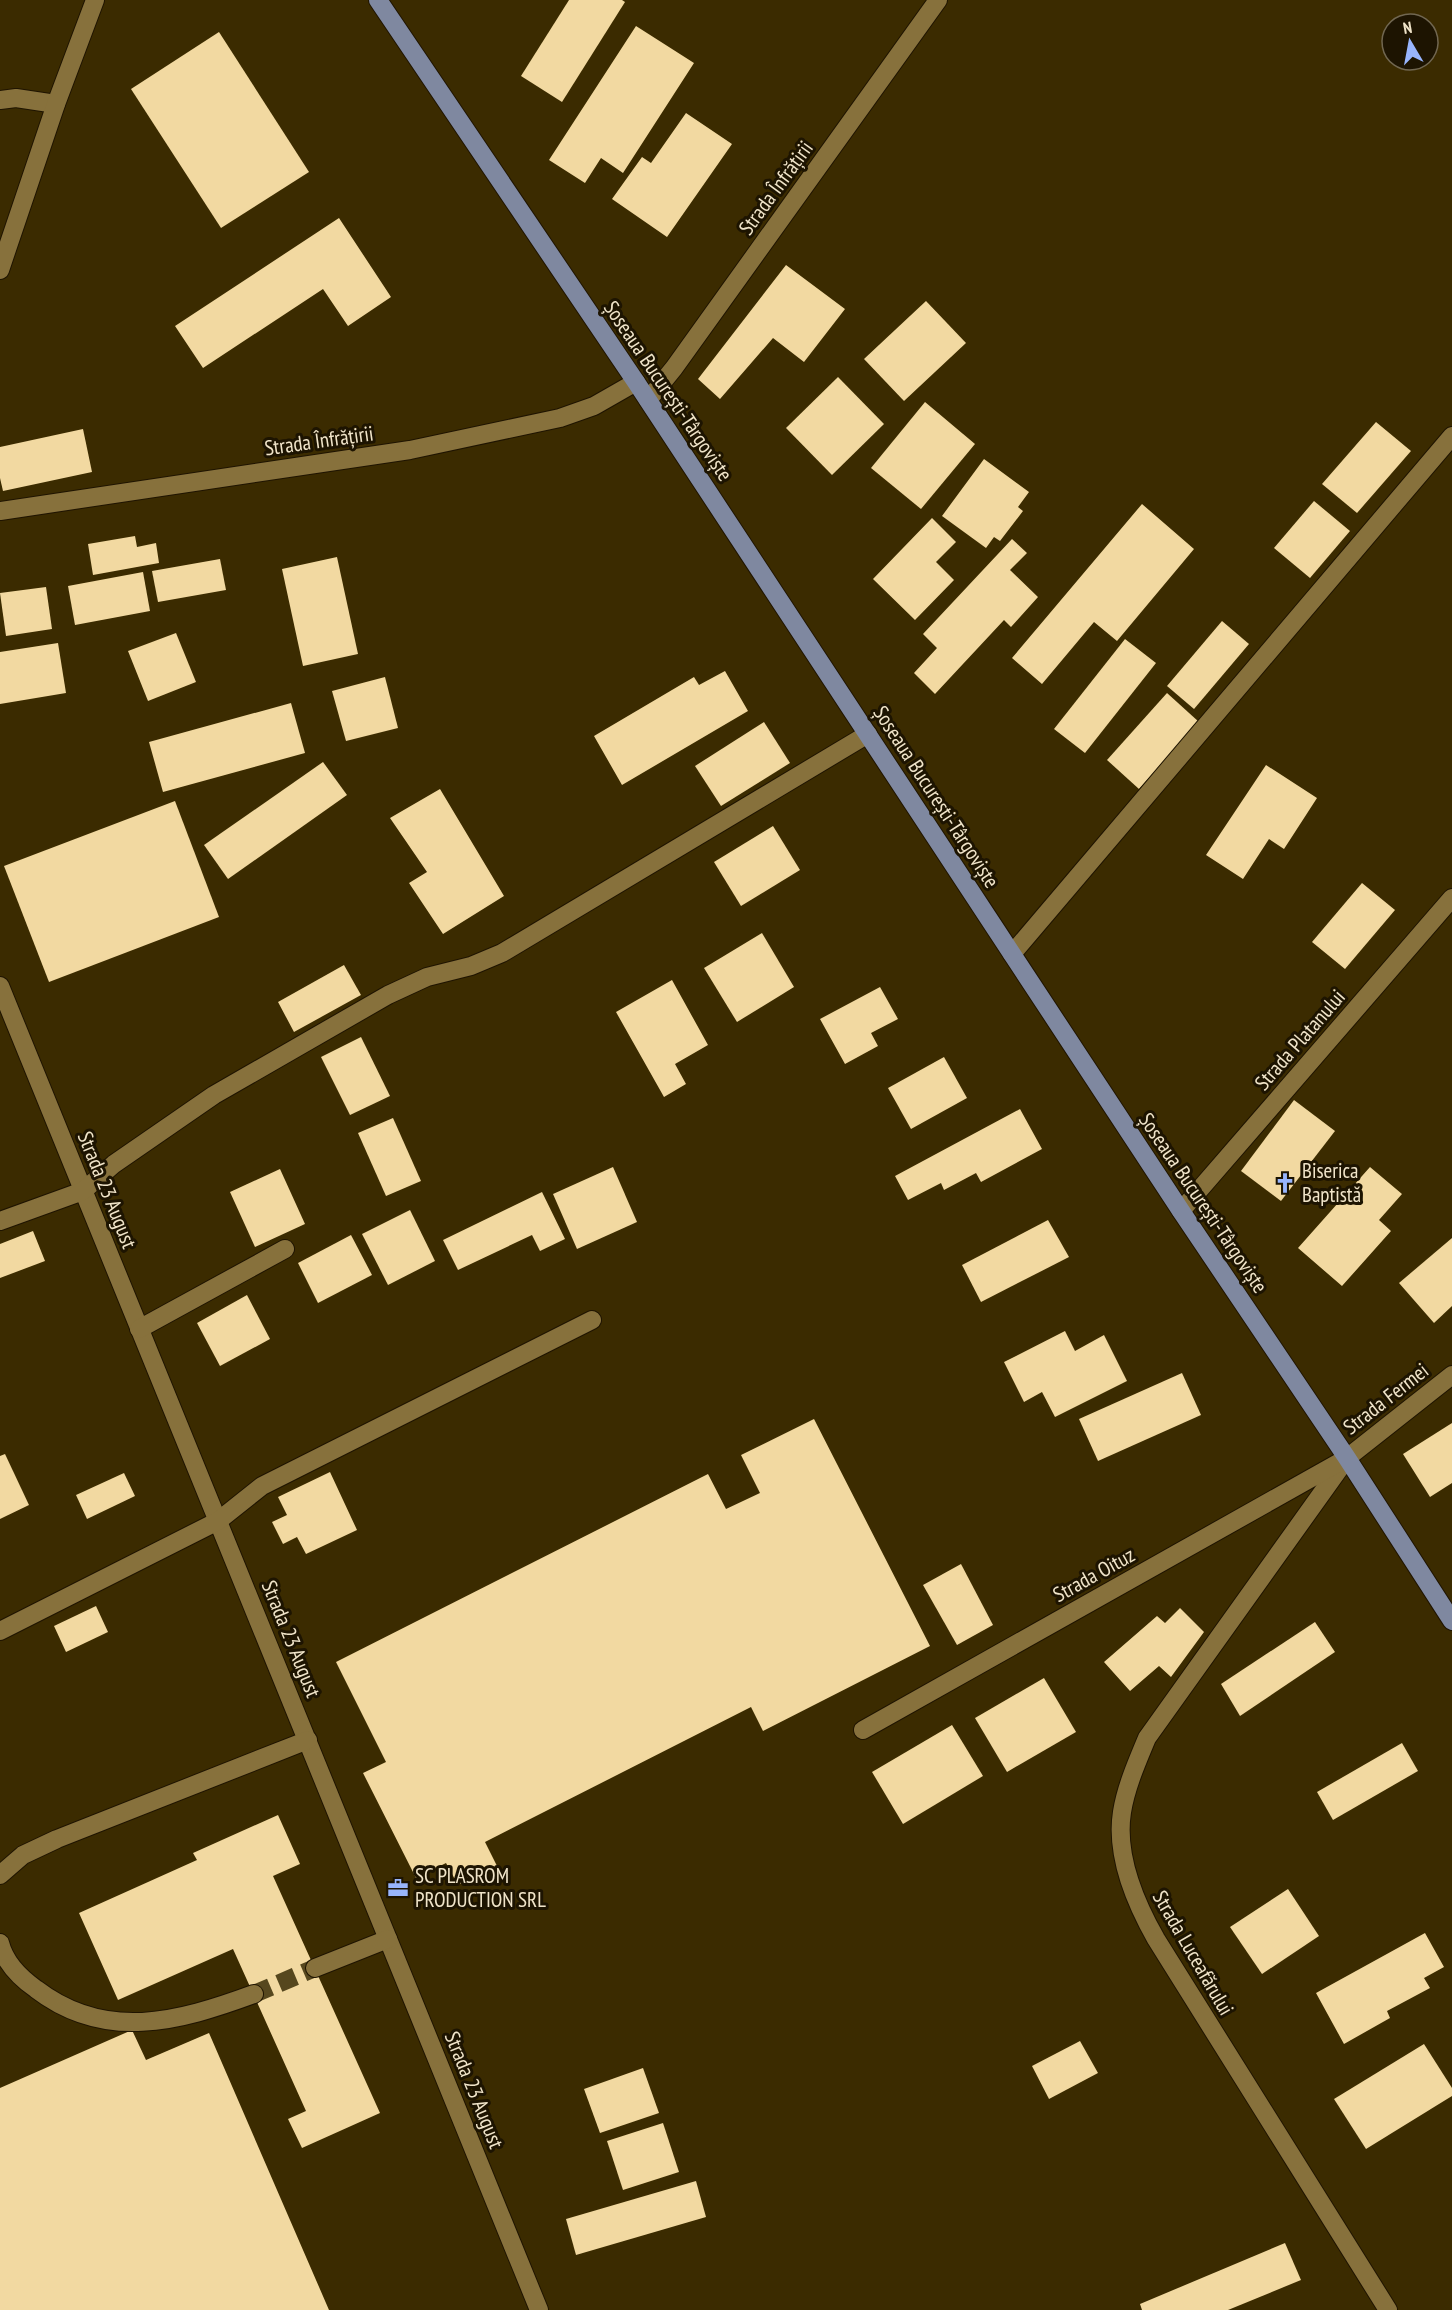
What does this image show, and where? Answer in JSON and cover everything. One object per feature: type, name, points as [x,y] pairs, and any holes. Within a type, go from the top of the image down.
[{"type":"main road","name":"Șoseaua București-Târgoviște","points":[[378,0],[648,400],[1181,1211],[1347,1458],[1452,1621]]},
{"type":"street","points":[[0,270],[56,104],[95,0]]},
{"type":"street","name":"Strada Înfrățirii","points":[[648,400],[674,368],[938,0]]},
{"type":"street","points":[[0,100],[16,98],[56,104]]},
{"type":"street","name":"Strada Înfrățirii","points":[[0,511],[410,450],[560,418],[594,406],[636,382]]},
{"type":"street","points":[[1012,954],[1452,436]]},
{"type":"street","points":[[0,1221],[83,1191],[114,1164],[214,1095],[388,995],[427,977],[471,966],[502,953],[868,734]]},
{"type":"street","name":"Strada Platanului","points":[[1181,1211],[1452,898]]},
{"type":"street","name":"Strada 23 August","points":[[0,986],[539,2310]]},
{"type":"street","points":[[139,1329],[285,1249]]},
{"type":"street","points":[[0,1631],[218,1521],[262,1486],[592,1320]]},
{"type":"street","name":"Strada Fermei","points":[[1347,1458],[1452,1375]]},
{"type":"street","name":"Strada Oituz","points":[[863,1730],[1347,1458]]},
{"type":"street","name":"Strada Luceafărului","points":[[1347,1458],[1147,1738],[1131,1779],[1122,1814],[1123,1851],[1131,1886],[1140,1911],[1166,1957],[1388,2310]]},
{"type":"street","points":[[0,1875],[23,1855],[57,1839],[308,1740]]},
{"type":"street","points":[[315,1968],[388,1939]]},
{"type":"street","points":[[1,1953],[24,1981],[56,2005],[94,2019],[148,2023],[210,2010],[254,1994]]},
{"type":"building","points":[[569,0],[622,0],[625,2],[562,102],[521,76]]},
{"type":"building","points":[[636,26],[694,63],[623,173],[601,158],[585,183],[549,160]]},
{"type":"building","points":[[219,32],[309,172],[221,228],[131,89]]},
{"type":"building","points":[[686,113],[732,144],[667,237],[612,199],[642,157],[651,163]]},
{"type":"building","points":[[339,218],[391,297],[348,326],[323,289],[203,368],[175,326]]},
{"type":"building","points":[[786,265],[845,309],[804,362],[773,338],[720,399],[698,379]]},
{"type":"building","points":[[926,301],[966,343],[904,401],[864,359]]},
{"type":"building","points":[[838,377],[884,424],[832,475],[786,428]]},
{"type":"building","points":[[925,402],[975,444],[921,509],[871,468]]},
{"type":"building","points":[[1376,422],[1411,451],[1357,513],[1322,484]]},
{"type":"building","points":[[83,429],[92,472],[3,491],[0,478],[0,447]]},
{"type":"building","points":[[984,459],[1029,492],[1018,507],[1023,511],[1000,541],[994,537],[986,548],[942,516]]},
{"type":"building","points":[[1314,501],[1350,531],[1310,578],[1274,548]]},
{"type":"building","points":[[1142,504],[1194,549],[1117,641],[1094,622],[1042,684],[1012,658]]},
{"type":"building","points":[[932,518],[956,542],[936,562],[954,580],[915,620],[873,579]]},
{"type":"building","points":[[135,536],[137,547],[156,543],[159,563],[93,575],[88,544]]},
{"type":"building","points":[[1012,539],[1027,553],[1010,570],[1038,597],[1011,627],[1004,620],[935,694],[914,673],[937,648],[923,634]]},
{"type":"building","points":[[337,557],[358,654],[303,666],[282,569]]},
{"type":"building","points":[[220,559],[226,590],[158,602],[152,571]]},
{"type":"building","points":[[143,572],[150,611],[75,625],[68,586]]},
{"type":"building","points":[[46,587],[52,629],[6,636],[0,593]]},
{"type":"building","points":[[1222,621],[1249,644],[1194,709],[1167,686]]},
{"type":"building","points":[[176,633],[196,682],[148,701],[128,651]]},
{"type":"building","points":[[1125,639],[1156,663],[1085,753],[1054,729]]},
{"type":"building","points":[[58,643],[66,693],[0,704],[0,652]]},
{"type":"building","points":[[725,671],[748,711],[622,785],[594,736],[694,677],[699,685]]},
{"type":"building","points":[[385,677],[398,728],[346,741],[332,691]]},
{"type":"building","points":[[1167,693],[1199,722],[1139,789],[1107,760]]},
{"type":"building","points":[[291,703],[305,753],[163,792],[149,742]]},
{"type":"building","points":[[764,722],[790,763],[721,806],[695,766]]},
{"type":"building","points":[[323,762],[347,795],[228,879],[204,845]]},
{"type":"building","points":[[1266,765],[1317,798],[1284,849],[1269,839],[1243,879],[1206,855]]},
{"type":"building","points":[[440,789],[504,896],[443,934],[409,883],[427,872],[390,818]]},
{"type":"building","points":[[175,801],[219,917],[49,982],[4,866]]},
{"type":"building","points":[[773,826],[800,870],[741,906],[714,862]]},
{"type":"building","points":[[1362,883],[1395,910],[1345,969],[1312,942]]},
{"type":"building","points":[[762,933],[794,987],[737,1022],[704,968]]},
{"type":"building","points":[[344,965],[361,995],[294,1032],[278,1002]]},
{"type":"building","points":[[672,980],[708,1045],[675,1064],[686,1084],[664,1097],[616,1012]]},
{"type":"building","points":[[880,987],[898,1019],[871,1033],[878,1046],[845,1064],[820,1019]]},
{"type":"building","points":[[361,1037],[390,1096],[350,1115],[321,1057]]},
{"type":"building","points":[[944,1057],[967,1098],[911,1129],[888,1088]]},
{"type":"building","points":[[1294,1100],[1335,1131],[1281,1201],[1241,1171]]},
{"type":"building","points":[[1020,1109],[1042,1149],[981,1182],[976,1173],[944,1190],[941,1183],[908,1200],[895,1176]]},
{"type":"building","points":[[393,1118],[421,1181],[386,1196],[358,1133]]},
{"type":"building","points":[[613,1167],[637,1222],[577,1249],[553,1194]]},
{"type":"building","points":[[1370,1167],[1402,1194],[1379,1220],[1391,1231],[1342,1286],[1298,1248]]},
{"type":"building","points":[[280,1169],[305,1224],[255,1247],[230,1192]]},
{"type":"building","points":[[542,1192],[565,1239],[540,1251],[532,1235],[458,1270],[443,1240]]},
{"type":"building","points":[[410,1210],[435,1261],[388,1285],[362,1234]]},
{"type":"building","points":[[1048,1220],[1069,1257],[981,1302],[962,1265]]},
{"type":"building","points":[[33,1231],[45,1261],[0,1278],[0,1244]]},
{"type":"building","points":[[351,1235],[372,1275],[318,1303],[298,1263]]},
{"type":"building","points":[[1452,1238],[1452,1306],[1434,1323],[1399,1283]]},
{"type":"building","points":[[247,1295],[270,1339],[220,1366],[197,1323]]},
{"type":"building","points":[[1065,1331],[1075,1351],[1104,1335],[1127,1381],[1055,1417],[1042,1392],[1024,1402],[1004,1362]]},
{"type":"building","points":[[1182,1373],[1201,1415],[1098,1461],[1079,1419]]},
{"type":"building","points":[[814,1419],[930,1646],[763,1731],[751,1707],[485,1842],[497,1866],[458,1885],[446,1863],[416,1878],[363,1773],[386,1762],[336,1662],[708,1474],[726,1509],[760,1493],[741,1455]]},
{"type":"building","points":[[1452,1423],[1452,1483],[1430,1497],[1403,1454]]},
{"type":"building","points":[[5,1454],[29,1505],[0,1519],[0,1456]]},
{"type":"building","points":[[330,1472],[357,1530],[306,1554],[297,1537],[283,1544],[272,1522],[287,1515],[278,1497]]},
{"type":"building","points":[[124,1473],[135,1496],[87,1519],[76,1495]]},
{"type":"building","points":[[961,1564],[993,1625],[957,1645],[923,1585]]},
{"type":"building","points":[[96,1606],[108,1632],[66,1652],[54,1626]]},
{"type":"building","points":[[1180,1608],[1204,1632],[1171,1677],[1159,1666],[1130,1691],[1104,1662],[1157,1616],[1165,1623]]},
{"type":"building","points":[[1315,1622],[1335,1652],[1240,1716],[1221,1684]]},
{"type":"building","points":[[1044,1678],[1076,1732],[1007,1772],[975,1718]]},
{"type":"building","points":[[952,1725],[983,1776],[903,1824],[872,1772]]},
{"type":"building","points":[[1402,1743],[1418,1771],[1333,1820],[1317,1792]]},
{"type":"building","points":[[278,1815],[300,1864],[273,1876],[380,2113],[302,2148],[288,2119],[306,2111],[233,1949],[118,2000],[79,1913],[197,1860],[193,1853]]},
{"type":"building","points":[[1288,1889],[1319,1936],[1262,1974],[1230,1927]]},
{"type":"building","points":[[1425,1933],[1444,1967],[1424,1978],[1430,1988],[1387,2011],[1390,2018],[1344,2044],[1316,1993]]},
{"type":"building","points":[[132,2030],[146,2060],[209,2033],[329,2310],[0,2310],[0,2088]]},
{"type":"building","points":[[1080,2041],[1098,2073],[1049,2099],[1032,2066]]},
{"type":"building","points":[[1424,2044],[1452,2088],[1452,2096],[1366,2149],[1334,2099]]},
{"type":"building","points":[[643,2068],[659,2113],[600,2133],[584,2089]]},
{"type":"building","points":[[663,2123],[679,2172],[623,2190],[607,2141]]},
{"type":"building","points":[[696,2181],[706,2217],[576,2255],[566,2219]]},
{"type":"building","points":[[1285,2243],[1301,2280],[1228,2310],[1142,2310],[1140,2304]]},
{"type":"tunnel","points":[[254,1994],[315,1968]]},
{"type":"place","name":"Biserica Baptistă","points":[[1285,1183]]},
{"type":"place","name":"SC PLASROM PRODUCTION SRL","points":[[398,1888]]}]
